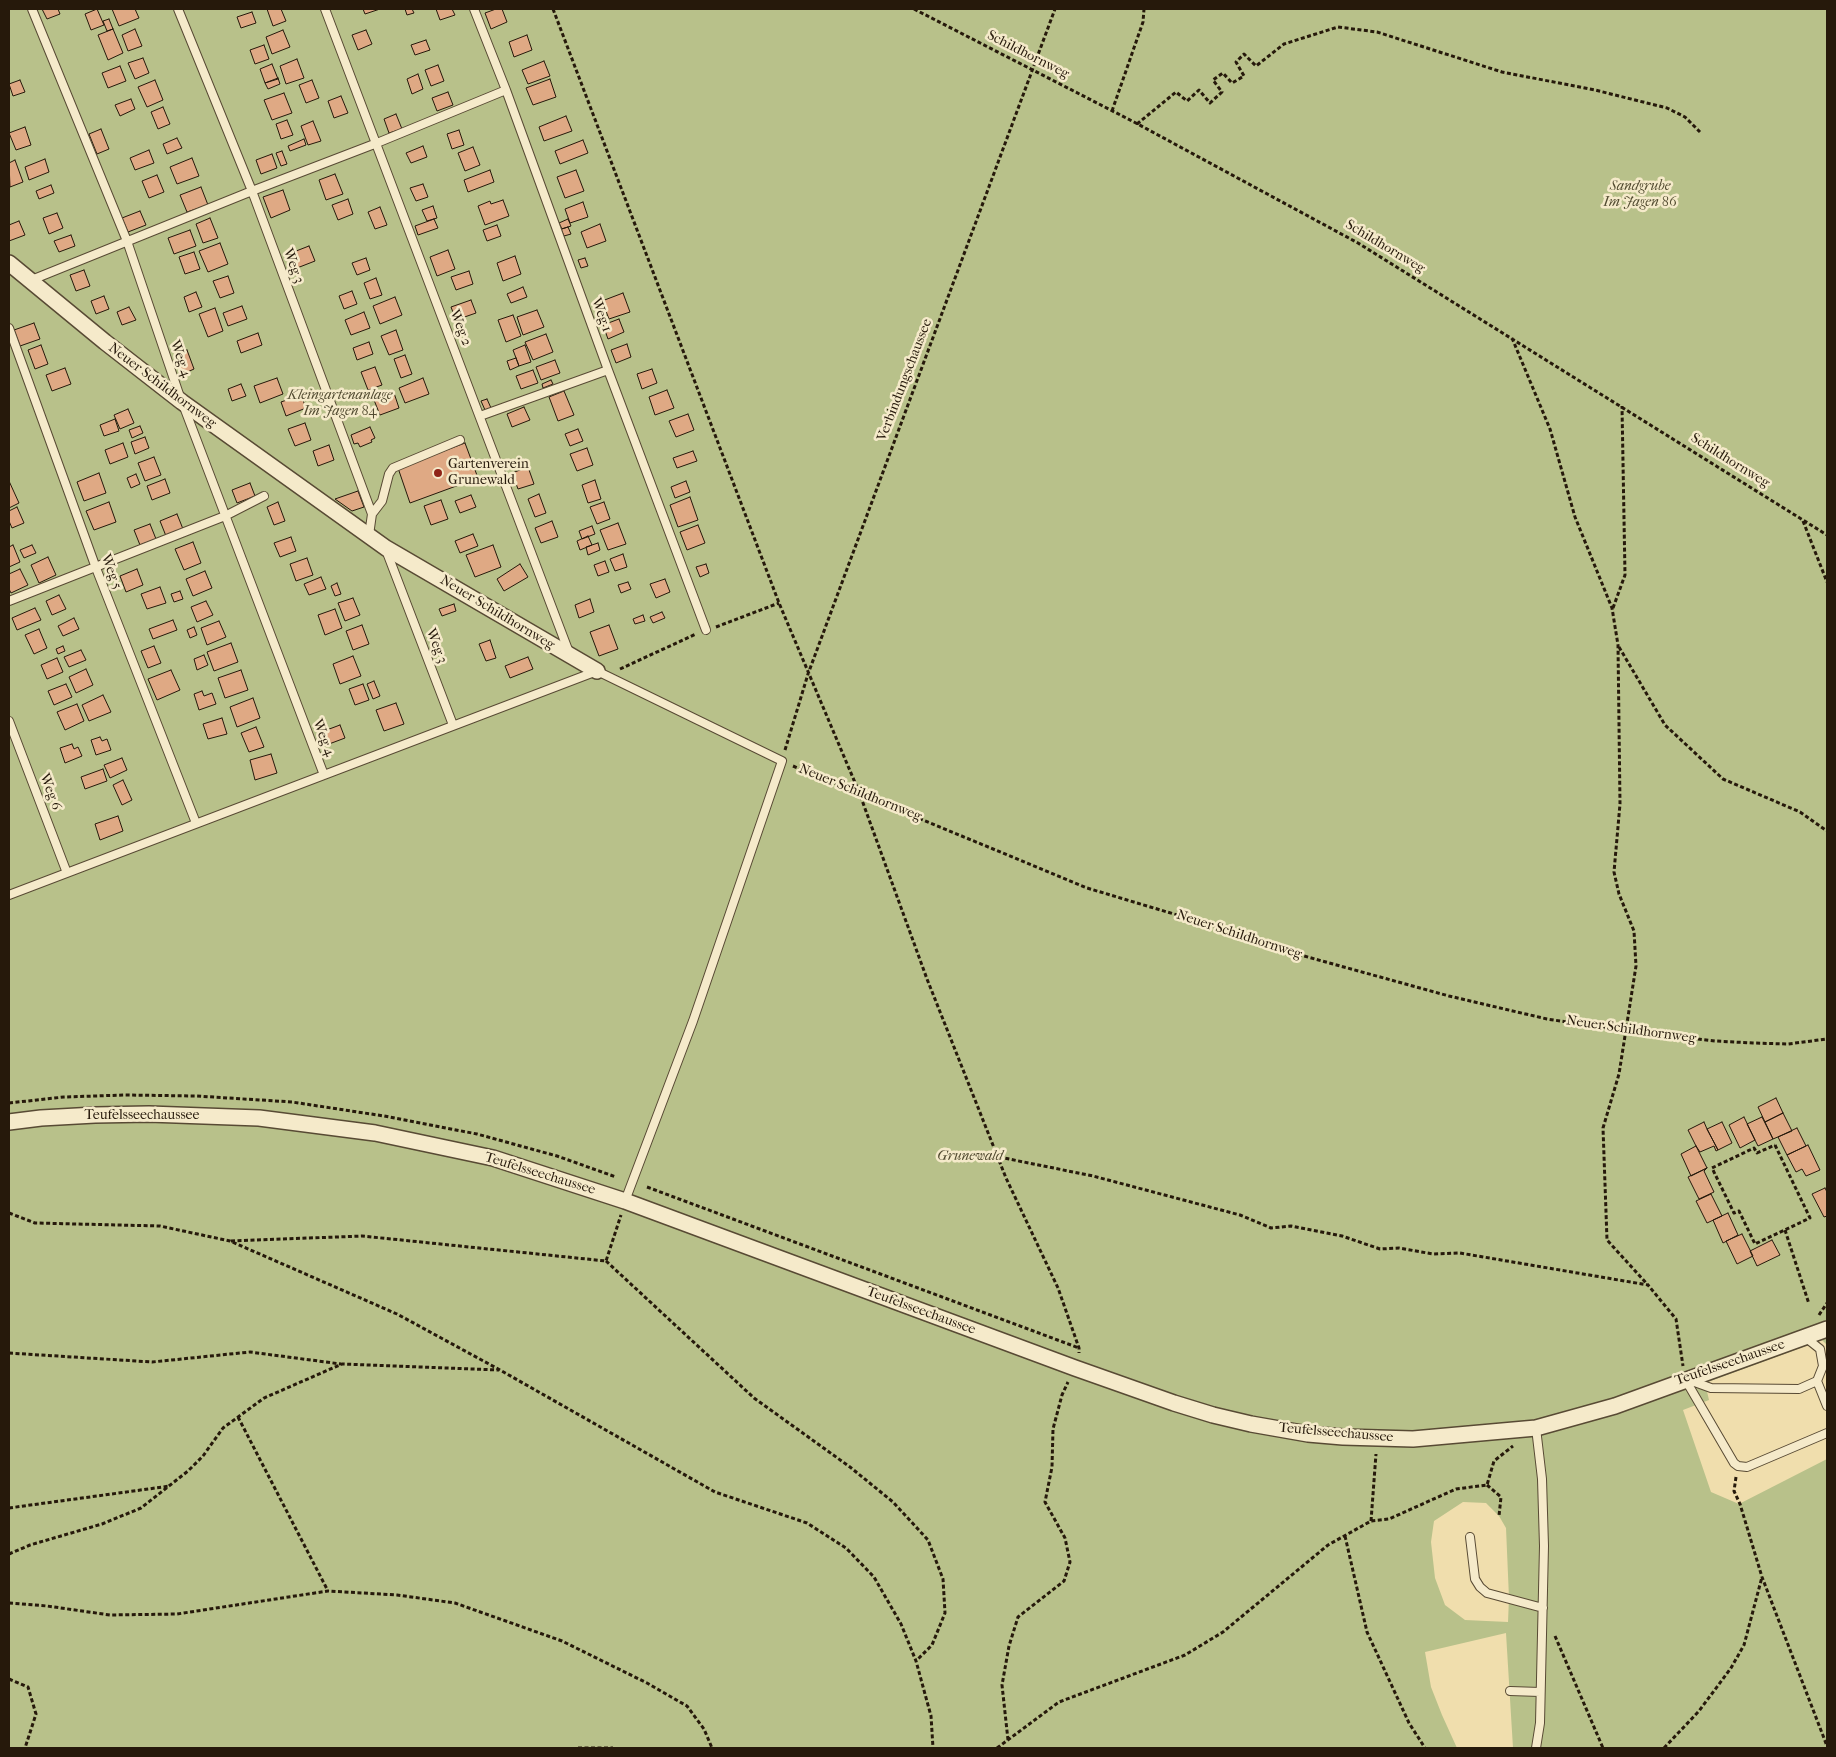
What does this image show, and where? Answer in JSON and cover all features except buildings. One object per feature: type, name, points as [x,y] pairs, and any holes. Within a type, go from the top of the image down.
[{"type":"street","name":"Neuer Schildhornweg","points":[[9,263],[29,281],[182,402],[386,548],[571,657],[597,670]]},
{"type":"street","name":"Teufelsseechaussee","points":[[9,1122],[41,1118],[149,1114],[259,1118],[375,1133],[493,1158],[625,1201],[1075,1368],[1213,1415],[1308,1434],[1413,1439],[1536,1428],[1615,1406],[1827,1329]]},
{"type":"lane","name":"Weg 4","points":[[32,9],[127,241],[182,402],[224,516],[324,775]]},
{"type":"lane","name":"Weg 3","points":[[178,9],[252,191],[372,514],[369,535]]},
{"type":"lane","name":"Weg 2","points":[[325,9],[571,657]]},
{"type":"lane","name":"Weg 1","points":[[474,9],[506,90],[608,370],[706,630]]},
{"type":"lane","points":[[29,281],[252,191],[377,144],[506,90]]},
{"type":"lane","name":"Weg 5","points":[[9,328],[96,568],[196,823]]},
{"type":"lane","points":[[480,416],[608,370]]},
{"type":"lane","points":[[372,514],[382,501],[389,474],[393,468],[460,440]]},
{"type":"lane","points":[[9,601],[224,516],[264,496]]},
{"type":"lane","name":"Weg 3","points":[[386,548],[453,725]]},
{"type":"lane","points":[[9,895],[597,670]]},
{"type":"lane","name":"Neuer Schildhornweg","points":[[597,670],[782,761]]},
{"type":"lane","name":"Weg 6","points":[[9,722],[68,873]]},
{"type":"lane","points":[[625,1201],[693,1020],[782,761]]},
{"type":"lane","points":[[1805,1337],[1820,1348],[1823,1366],[1817,1381],[1827,1406]]},
{"type":"lane","points":[[1685,1379],[1711,1388],[1799,1389],[1817,1381]]},
{"type":"lane","points":[[1685,1379],[1734,1463],[1738,1466],[1747,1467],[1827,1433]]},
{"type":"lane","points":[[1536,1428],[1542,1479],[1544,1546],[1540,1723],[1536,1748]]},
{"type":"lane","points":[[1470,1537],[1475,1580],[1480,1587],[1487,1593],[1543,1608]]},
{"type":"lane","points":[[1510,1691],[1540,1692]]},
{"type":"path","points":[[553,9],[779,603],[859,792],[927,979],[1006,1178],[1058,1288],[1079,1348],[1075,1368],[1062,1395],[1053,1429],[1052,1467],[1045,1502],[1064,1538],[1070,1562],[1064,1581],[1018,1617],[1009,1646],[1002,1685],[1008,1740]]},
{"type":"path","name":"Schildhornweg","points":[[914,9],[1137,124],[1358,243],[1827,535]]},
{"type":"path","name":"Verbindungschaussee","points":[[782,761],[808,674],[1034,70],[1055,9]]},
{"type":"path","points":[[1112,111],[1143,22],[1144,9]]},
{"type":"path","points":[[1137,124],[1176,92],[1187,102],[1199,90],[1210,103],[1222,92],[1213,80],[1223,73],[1232,83],[1244,76],[1236,62],[1244,54],[1256,66],[1284,44],[1338,27],[1376,32],[1502,72],[1595,90],[1667,108],[1685,117],[1700,132]]},
{"type":"path","points":[[1511,338],[1550,429],[1575,517],[1612,608],[1618,645],[1620,804],[1614,872],[1619,894],[1634,931],[1636,966],[1619,1074],[1603,1128],[1607,1240],[1676,1319],[1685,1379]]},
{"type":"path","points":[[1612,608],[1625,575],[1622,406]]},
{"type":"path","points":[[1803,520],[1827,582]]},
{"type":"path","points":[[597,670],[615,672],[706,630],[779,603]]},
{"type":"path","points":[[1618,645],[1666,724],[1723,779],[1800,812],[1827,832]]},
{"type":"path","name":"Neuer Schildhornweg","points":[[782,761],[1087,888],[1224,929],[1304,956],[1449,996],[1547,1019],[1626,1031],[1715,1041],[1753,1043],[1788,1044],[1827,1039]]},
{"type":"path","points":[[1775,1145],[1810,1218],[1785,1230],[1755,1244],[1739,1211],[1734,1213],[1712,1168],[1754,1148],[1757,1153],[1775,1145]]},
{"type":"path","points":[[999,1157],[1111,1181],[1240,1215],[1271,1228],[1290,1226],[1342,1236],[1380,1249],[1399,1248],[1433,1254],[1460,1253],[1648,1285]]},
{"type":"path","points":[[647,1188],[1079,1348]]},
{"type":"path","points":[[606,1260],[625,1201]]},
{"type":"path","points":[[9,1213],[35,1223],[160,1226],[230,1241],[397,1314],[715,1492],[807,1523],[846,1548],[874,1577],[901,1624],[916,1662],[931,1716],[933,1748]]},
{"type":"path","points":[[1785,1230],[1809,1304]]},
{"type":"path","points":[[230,1241],[362,1236],[606,1260],[754,1398],[850,1467],[893,1502],[928,1540],[944,1579],[945,1614],[932,1645],[916,1662]]},
{"type":"path","points":[[9,1353],[152,1362],[250,1352],[342,1364],[500,1370]]},
{"type":"path","points":[[9,1554],[30,1545],[102,1524],[141,1508],[171,1486],[203,1456],[223,1428],[264,1398],[342,1364]]},
{"type":"path","points":[[238,1417],[328,1591]]},
{"type":"path","points":[[1487,1485],[1494,1461],[1515,1445]]},
{"type":"path","points":[[1738,1466],[1734,1491],[1740,1504],[1762,1577],[1827,1746]]},
{"type":"path","points":[[1371,1520],[1374,1473]]},
{"type":"path","points":[[997,1748],[1059,1702],[1131,1674],[1185,1656],[1223,1632],[1328,1545],[1371,1520],[1389,1519],[1456,1489],[1487,1485],[1501,1496],[1499,1516]]},
{"type":"path","points":[[9,1508],[171,1486]]},
{"type":"path","points":[[1345,1536],[1367,1632],[1409,1723],[1425,1748]]},
{"type":"path","points":[[1664,1748],[1699,1710],[1731,1668],[1744,1645],[1762,1577]]},
{"type":"path","points":[[9,1603],[47,1606],[110,1615],[176,1614],[328,1591],[397,1595],[455,1603],[562,1641],[625,1671],[686,1706],[704,1729],[712,1748]]},
{"type":"path","points":[[1554,1634],[1603,1748]]},
{"type":"path","points":[[9,1679],[28,1687],[36,1714],[25,1748]]},
{"type":"path","points":[[578,1748],[613,1748]]},
{"type":"green space","name":"Grunewald","points":[[9,9],[1827,9],[1827,1345],[1822,1340],[1705,1383],[1709,1400],[1683,1410],[1711,1492],[1739,1504],[1827,1459],[1827,1748],[1513,1748],[1506,1633],[1425,1652],[1431,1687],[1457,1748],[9,1748]],"holes":[[[1463,1502],[1486,1503],[1499,1516],[1506,1528],[1509,1598],[1508,1622],[1465,1620],[1445,1605],[1435,1578],[1431,1542],[1434,1521]]]},
{"type":"place","name":"Gartenverein Grunewald","points":[[438,473]]},
{"type":"park label","name":"Sandgrube Im Jagen 86","points":[[1640,196]]},
{"type":"park label","name":"Kleingartenanlage Im Jagen 84","points":[[340,404]]}]
